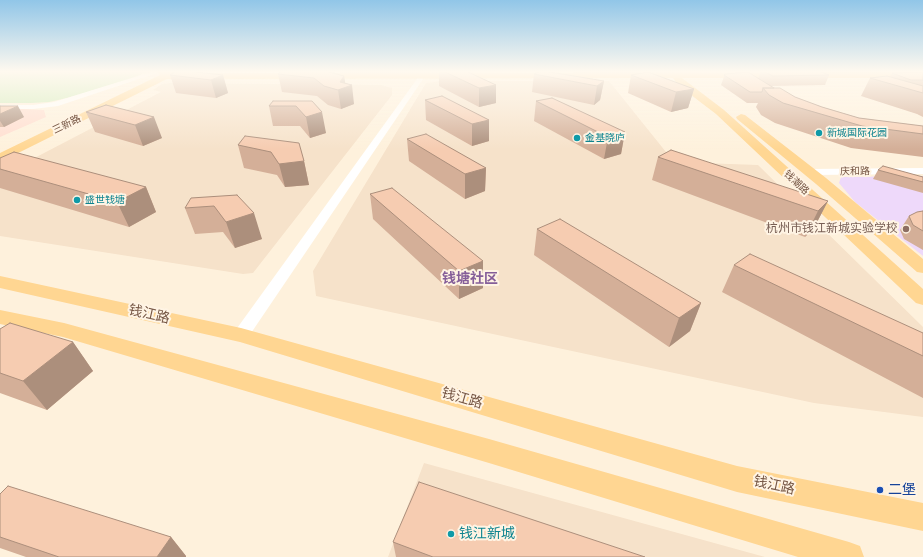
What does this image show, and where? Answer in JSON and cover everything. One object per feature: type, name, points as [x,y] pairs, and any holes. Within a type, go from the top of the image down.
[{"type":"main road","name":"三新路","points":[[7,143],[107,97]]},
{"type":"main road","name":"三新路","points":[[0,158],[115,97]]},
{"type":"main road","name":"钱潮路","points":[[700,97],[720,112],[923,299]]},
{"type":"main road","name":"钱潮路","points":[[709,97],[810,172],[923,268]]},
{"type":"main road","name":"钱江路","points":[[0,282],[241,335],[737,479],[923,517]]},
{"type":"main road","points":[[0,317],[29,330],[64,330],[481,449],[849,557]]},
{"type":"street","name":"三新路","points":[[0,107],[33,107],[55,104],[79,97]]},
{"type":"street","points":[[241,335],[407,97]]},
{"type":"street","name":"庆和路","points":[[810,172],[923,171]]},
{"type":"shaded area","points":[[151,97],[390,97],[253,273],[243,274],[0,236],[0,176]]},
{"type":"shaded area","points":[[418,97],[622,97],[674,162],[758,165],[923,327],[923,417],[814,403],[316,296],[313,271]]},
{"type":"shaded area","points":[[0,108],[44,110],[46,117],[0,137]]},
{"type":"shaded area","name":"杭州市钱江新城实验学校","points":[[923,176],[923,256],[855,202],[839,183],[841,177]]},
{"type":"shaded area","points":[[424,463],[765,557],[388,557]]},
{"type":"green space","points":[[0,97],[70,97],[49,102],[0,103]]},
{"type":"building","points":[[444,97],[489,120],[472,124],[425,100]]},
{"type":"building","points":[[772,97],[795,97],[859,118],[923,126],[923,134],[862,126],[783,103]]},
{"type":"building","points":[[552,98],[625,132],[608,137],[536,101]]},
{"type":"building","points":[[273,101],[312,101],[322,112],[306,117],[296,106],[269,106]]},
{"type":"building","points":[[106,105],[154,117],[135,125],[86,112]]},
{"type":"building","points":[[0,106],[18,106],[0,114]]},
{"type":"building","points":[[426,134],[486,168],[465,174],[407,139]]},
{"type":"building","points":[[245,136],[299,143],[304,161],[279,164],[271,152],[238,145]]},
{"type":"building","points":[[671,150],[828,201],[818,211],[658,157]]},
{"type":"building","points":[[14,152],[146,187],[117,202],[0,169],[0,158]]},
{"type":"building","points":[[883,166],[923,177],[923,182],[878,170]]},
{"type":"building","points":[[392,188],[483,261],[459,271],[370,194]]},
{"type":"building","points":[[237,195],[254,213],[226,222],[214,206],[185,208],[191,198]]},
{"type":"building","points":[[923,211],[923,231],[913,225],[909,216]]},
{"type":"building","points":[[560,219],[701,303],[679,318],[537,229]]},
{"type":"building","points":[[750,254],[923,333],[923,356],[734,265]]},
{"type":"building","points":[[10,323],[73,342],[23,381],[0,373],[0,329]]},
{"type":"building","points":[[419,482],[645,557],[433,557],[393,542]]},
{"type":"building","points":[[8,486],[171,537],[157,557],[59,557],[0,537],[0,494]]},
{"type":"place","name":"新城国际花园","points":[[819,133]]},
{"type":"place","name":"金基晓庐","points":[[577,138]]},
{"type":"place","name":"盛世钱塘","points":[[77,200]]},
{"type":"place","name":"杭州市钱江新城实验学校","points":[[906,229]]},
{"type":"place","name":"二堡","points":[[880,490]]},
{"type":"place","name":"钱江新城","points":[[451,534]]},
{"type":"district","name":"钱塘社区","points":[[470,279]]}]
